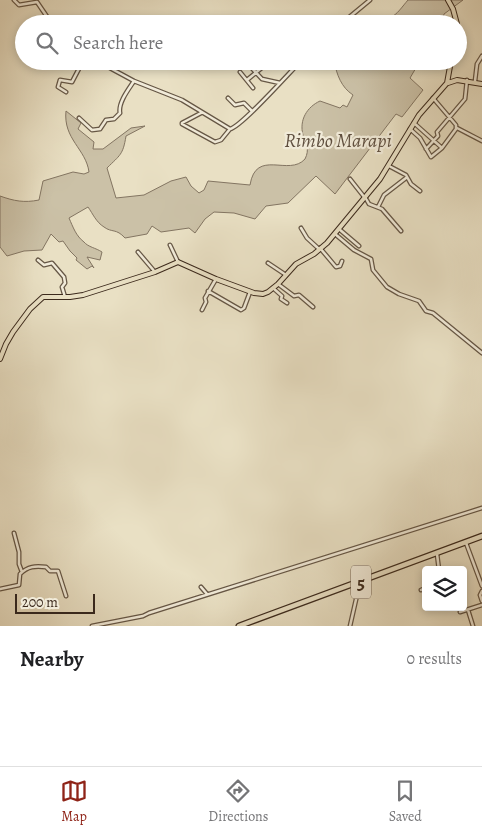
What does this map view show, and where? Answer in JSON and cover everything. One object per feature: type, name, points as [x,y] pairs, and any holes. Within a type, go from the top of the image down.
[{"type":"highway","name":"5","points":[[239,626],[482,536]]},
{"type":"main road","points":[[448,0],[455,15]]},
{"type":"main road","points":[[0,359],[10,336],[30,309],[40,298],[45,296],[65,297],[83,295],[155,272],[178,262],[216,279],[253,292],[264,294],[274,288],[296,264],[320,249],[365,198],[389,166],[414,123],[447,83],[450,70]]},
{"type":"main road","points":[[449,75],[457,80]]},
{"type":"main road","points":[[447,83],[467,80],[482,84]]},
{"type":"street","points":[[352,15],[370,0]]},
{"type":"street","points":[[14,1],[18,5],[37,2],[46,15]]},
{"type":"street","points":[[475,81],[476,64],[482,56]]},
{"type":"street","points":[[66,92],[58,87],[60,80],[72,82],[78,70]]},
{"type":"street","points":[[115,70],[134,81],[177,98],[230,129]]},
{"type":"street","points":[[247,80],[259,70]]},
{"type":"street","points":[[202,112],[182,124],[214,142],[221,140],[230,129],[234,128],[252,111],[292,70]]},
{"type":"street","points":[[240,72],[253,88]]},
{"type":"street","points":[[256,72],[262,79],[280,83]]},
{"type":"street","points":[[426,149],[438,136],[437,132],[465,99],[467,80]]},
{"type":"street","points":[[79,118],[91,130],[100,129],[106,120],[114,120],[120,113],[119,110],[123,97],[134,81]]},
{"type":"street","points":[[228,98],[236,105],[244,103],[252,111]]},
{"type":"street","points":[[433,98],[457,128],[482,141]]},
{"type":"street","points":[[414,123],[442,148]]},
{"type":"street","points":[[410,129],[420,138],[431,157],[442,148],[457,128]]},
{"type":"street","points":[[420,138],[425,131]]},
{"type":"street","points":[[389,166],[404,174],[420,191]]},
{"type":"street","points":[[378,207],[384,194],[406,178]]},
{"type":"street","points":[[350,179],[369,204],[378,207],[401,231]]},
{"type":"street","points":[[301,228],[336,267],[340,266],[342,261]]},
{"type":"street","points":[[338,228],[359,246]]},
{"type":"street","points":[[334,234],[354,250],[371,259],[373,270],[387,287],[398,294],[419,301],[426,311],[433,313],[482,353]]},
{"type":"street","points":[[170,245],[178,262]]},
{"type":"street","points":[[138,252],[155,272]]},
{"type":"street","points":[[38,260],[44,265],[52,263],[60,272],[65,282],[62,287],[65,297]]},
{"type":"street","points":[[268,263],[286,274]]},
{"type":"street","points":[[202,310],[206,302],[204,299],[216,279]]},
{"type":"street","points":[[278,284],[294,296],[299,295],[313,307]]},
{"type":"street","points":[[274,288],[287,303]]},
{"type":"street","points":[[208,291],[241,310],[253,292]]},
{"type":"street","points":[[92,626],[143,616],[207,594],[482,508]]},
{"type":"street","points":[[14,533],[22,572]]},
{"type":"street","points":[[466,541],[482,586]]},
{"type":"street","points":[[437,552],[439,566]]},
{"type":"street","points":[[0,589],[19,585],[22,572],[27,568],[38,566],[46,567],[51,571],[57,570],[66,596]]},
{"type":"street","points":[[350,626],[360,582]]},
{"type":"street","points":[[201,587],[207,594]]},
{"type":"street","points":[[482,590],[480,595],[482,601]]},
{"type":"street","points":[[460,612],[482,605]]},
{"type":"street","points":[[468,610],[473,626]]},
{"type":"green space","points":[[408,0],[463,0],[444,15],[394,15]]},
{"type":"green space","name":"Rimbo Marapi","points":[[415,70],[410,78],[423,90],[402,117],[396,114],[335,194],[316,176],[288,203],[266,206],[255,219],[234,213],[214,212],[205,219],[195,233],[189,228],[161,232],[152,226],[147,234],[125,238],[119,233],[101,225],[88,207],[69,218],[81,240],[102,252],[100,260],[87,257],[94,268],[92,266],[87,269],[76,260],[77,258],[63,241],[59,242],[51,234],[42,250],[24,251],[7,256],[0,247],[0,196],[19,201],[39,200],[43,181],[73,172],[84,174],[89,172],[84,157],[71,137],[66,121],[66,111],[81,123],[78,129],[94,142],[93,149],[103,149],[131,128],[145,126],[126,136],[124,147],[120,154],[107,168],[116,198],[144,195],[171,181],[186,177],[191,186],[199,193],[204,190],[208,181],[250,185],[253,174],[259,168],[266,165],[298,164],[305,159],[307,149],[302,124],[308,110],[320,101],[340,108],[343,105],[347,107],[353,95],[345,88],[337,71]]}]
